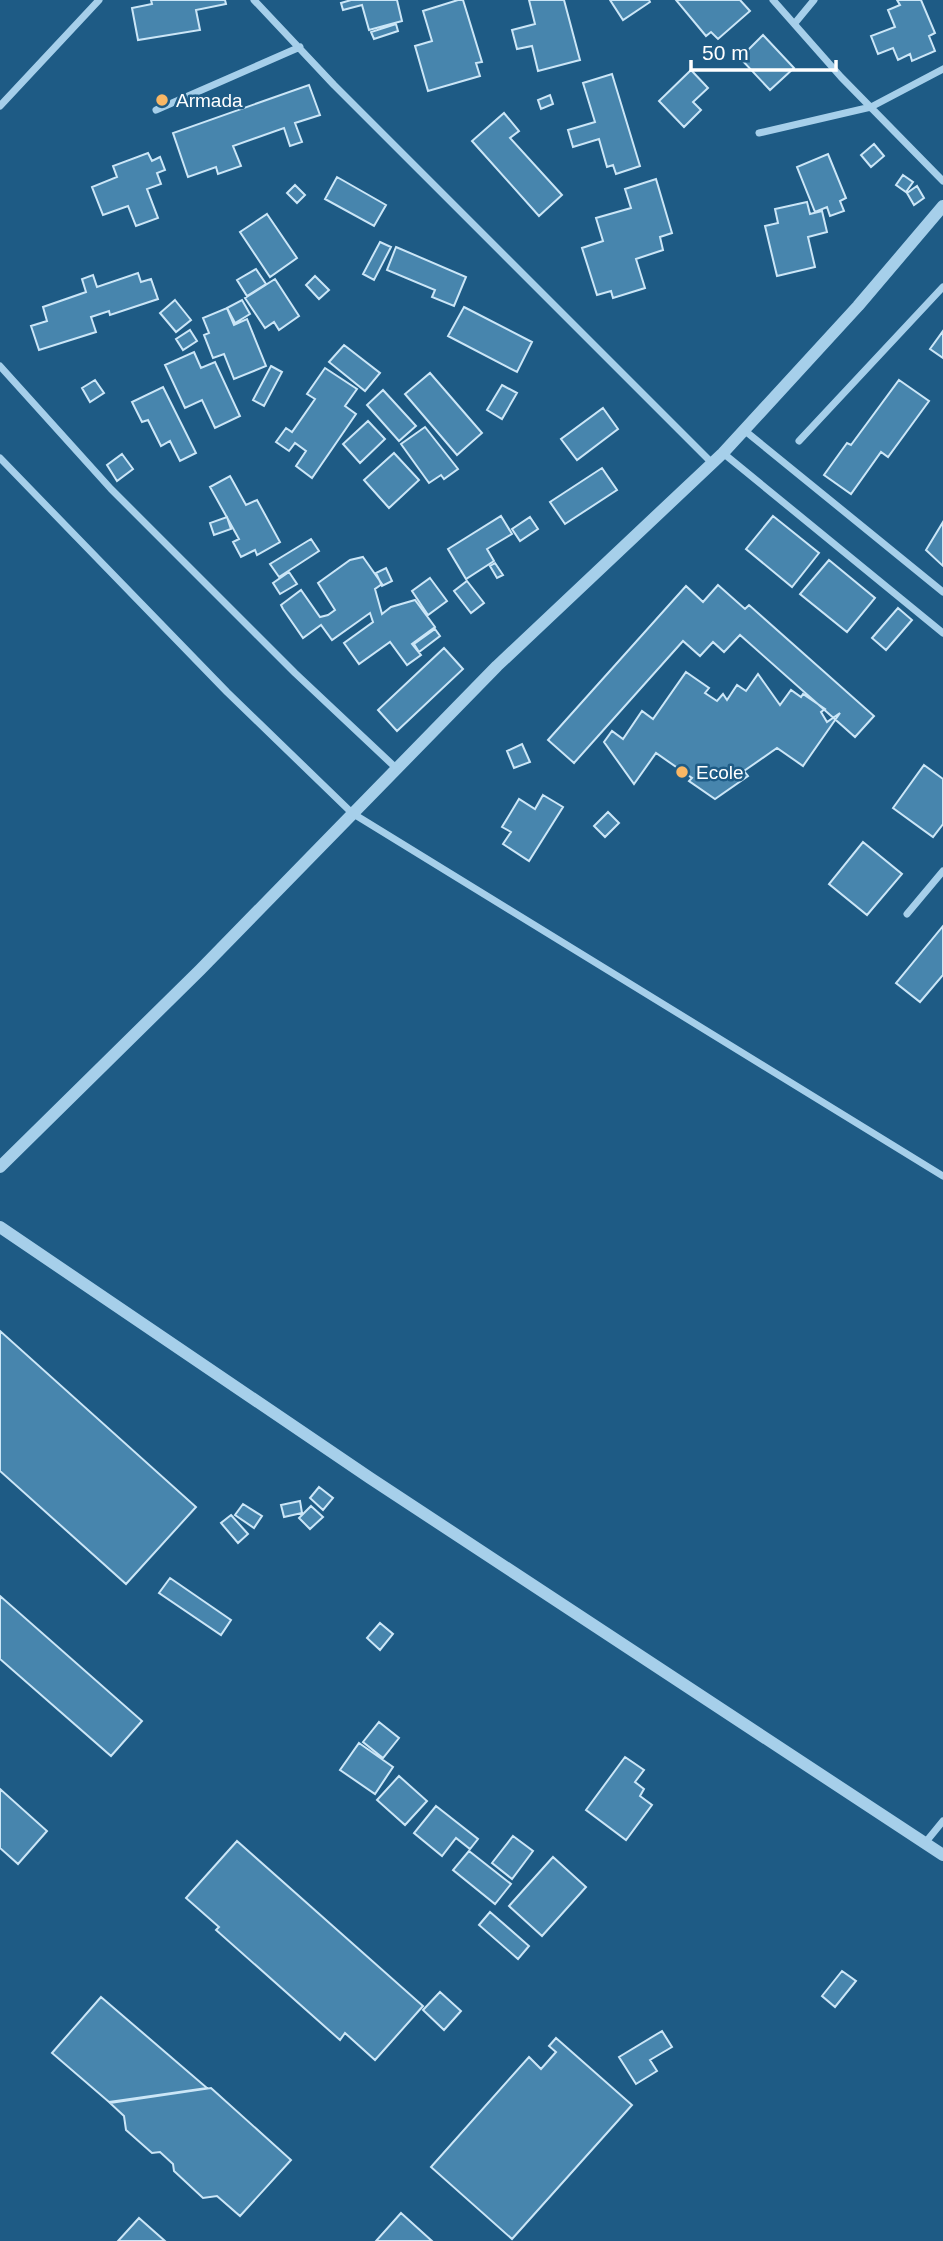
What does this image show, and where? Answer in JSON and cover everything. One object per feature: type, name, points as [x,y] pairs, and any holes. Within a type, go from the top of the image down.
[{"type":"street","points":[[0,106],[99,0]]},
{"type":"street","points":[[254,0],[712,463]]},
{"type":"street","points":[[773,0],[943,181]]},
{"type":"street","points":[[795,23],[814,0]]},
{"type":"street","points":[[156,110],[300,47]]},
{"type":"street","points":[[759,133],[871,107],[943,69]]},
{"type":"street","points":[[0,1167],[200,970],[496,666],[723,453],[858,306],[943,206]]},
{"type":"street","points":[[799,441],[943,287]]},
{"type":"street","points":[[0,366],[111,489],[295,673],[396,768]]},
{"type":"street","points":[[744,430],[943,592]]},
{"type":"street","points":[[723,453],[943,634]]},
{"type":"street","points":[[0,458],[227,692],[352,813],[586,954],[943,1176]]},
{"type":"street","points":[[907,914],[943,871]]},
{"type":"street","points":[[0,1227],[370,1478],[943,1854]]},
{"type":"street","points":[[925,1843],[943,1821]]},
{"type":"building","points":[[151,0],[225,0],[226,4],[196,10],[200,30],[138,40],[132,8],[152,4]]},
{"type":"building","points":[[351,0],[397,0],[402,21],[369,30],[362,5],[343,10],[341,3]]},
{"type":"building","points":[[463,0],[482,62],[476,63],[480,76],[428,91],[415,46],[432,41],[423,11]]},
{"type":"building","points":[[529,0],[564,0],[580,60],[538,71],[532,46],[517,49],[512,30],[535,24]]},
{"type":"building","points":[[610,0],[649,0],[650,2],[623,20]]},
{"type":"building","points":[[676,0],[740,0],[750,11],[718,39],[711,32],[706,36]]},
{"type":"building","points":[[897,0],[921,0],[935,33],[929,36],[935,51],[912,61],[910,54],[898,60],[893,48],[878,54],[871,36],[895,27],[888,10],[900,5]]},
{"type":"building","points":[[396,24],[398,31],[374,39],[371,32]]},
{"type":"building","points":[[763,35],[794,68],[770,90],[740,58]]},
{"type":"building","points":[[691,70],[708,88],[693,102],[701,110],[684,127],[659,101]]},
{"type":"building","points":[[612,74],[640,166],[616,174],[613,165],[607,167],[599,139],[573,147],[568,130],[595,122],[583,83]]},
{"type":"building","points":[[309,85],[320,115],[295,123],[302,142],[290,146],[284,128],[233,146],[241,166],[218,174],[216,167],[188,177],[173,133]]},
{"type":"building","points":[[550,95],[553,104],[541,109],[538,100]]},
{"type":"building","points":[[504,113],[519,131],[510,138],[562,195],[539,216],[472,141]]},
{"type":"building","points":[[874,144],[884,156],[871,167],[861,155]]},
{"type":"building","points":[[148,153],[152,161],[160,157],[165,170],[157,173],[161,184],[147,189],[158,218],[136,226],[128,206],[103,215],[92,187],[117,177],[113,166]]},
{"type":"building","points":[[828,154],[846,198],[840,201],[844,211],[830,216],[827,207],[815,212],[797,167]]},
{"type":"building","points":[[903,175],[913,182],[906,192],[896,185]]},
{"type":"building","points":[[337,177],[386,205],[374,226],[325,199]]},
{"type":"building","points":[[656,179],[672,233],[660,237],[663,250],[636,259],[645,288],[613,298],[611,291],[597,295],[582,248],[603,241],[596,218],[631,208],[625,189]]},
{"type":"building","points":[[295,185],[305,195],[297,203],[287,193]]},
{"type":"building","points":[[917,186],[924,198],[914,205],[907,193]]},
{"type":"building","points":[[807,202],[810,214],[822,211],[827,232],[808,237],[815,267],[777,276],[765,226],[778,223],[775,209]]},
{"type":"building","points":[[267,214],[297,258],[270,277],[240,232]]},
{"type":"building","points":[[380,242],[391,247],[374,280],[363,274]]},
{"type":"building","points":[[396,247],[466,277],[454,306],[432,297],[435,290],[387,270]]},
{"type":"building","points":[[256,269],[266,284],[247,296],[237,280]]},
{"type":"building","points":[[138,273],[141,282],[151,279],[158,299],[110,315],[109,311],[91,317],[96,332],[39,350],[31,326],[47,321],[43,307],[86,292],[82,279],[93,275],[97,287]]},
{"type":"building","points":[[315,276],[329,290],[319,299],[306,285]]},
{"type":"building","points":[[275,279],[299,316],[279,330],[274,322],[265,328],[245,298]]},
{"type":"building","points":[[175,300],[191,320],[176,332],[160,313]]},
{"type":"building","points":[[242,300],[250,314],[235,323],[227,308]]},
{"type":"building","points":[[464,307],[532,342],[517,372],[448,336]]},
{"type":"building","points":[[227,308],[234,325],[247,319],[266,366],[234,379],[224,354],[213,358],[204,335],[209,333],[203,318]]},
{"type":"building","points":[[190,330],[197,341],[183,350],[176,339]]},
{"type":"building","points":[[943,331],[943,358],[930,349]]},
{"type":"building","points":[[344,345],[380,373],[365,391],[329,362]]},
{"type":"building","points":[[194,352],[201,368],[215,362],[240,416],[215,428],[202,400],[185,408],[165,365]]},
{"type":"building","points":[[271,366],[282,372],[264,406],[253,400]]},
{"type":"building","points":[[325,368],[357,389],[345,406],[356,414],[312,478],[296,466],[306,451],[295,443],[289,451],[276,442],[286,428],[292,432],[315,399],[307,394]]},
{"type":"building","points":[[430,373],[482,433],[457,455],[405,394]]},
{"type":"building","points":[[95,380],[104,393],[90,402],[82,388]]},
{"type":"building","points":[[899,380],[929,401],[888,457],[881,452],[851,494],[824,475],[847,443],[851,445]]},
{"type":"building","points":[[502,385],[517,393],[502,419],[487,410]]},
{"type":"building","points":[[163,387],[196,453],[180,461],[170,441],[161,446],[148,420],[142,422],[132,402]]},
{"type":"building","points":[[383,390],[416,426],[399,441],[367,405]]},
{"type":"building","points":[[603,408],[618,429],[577,460],[561,439]]},
{"type":"building","points":[[368,421],[385,439],[360,463],[343,444]]},
{"type":"building","points":[[425,427],[458,469],[444,479],[441,475],[429,483],[401,444]]},
{"type":"building","points":[[394,453],[419,480],[389,508],[364,480]]},
{"type":"building","points":[[122,454],[133,469],[117,481],[107,465]]},
{"type":"building","points":[[602,468],[617,490],[565,524],[550,502]]},
{"type":"building","points":[[230,476],[246,505],[257,500],[280,542],[257,555],[255,550],[241,557],[233,542],[239,539],[210,487]]},
{"type":"building","points":[[501,516],[512,534],[487,549],[494,561],[466,579],[448,549]]},
{"type":"building","points":[[773,516],[819,553],[792,587],[746,549]]},
{"type":"building","points":[[227,517],[231,529],[214,535],[210,523]]},
{"type":"building","points":[[530,517],[538,529],[520,541],[512,529]]},
{"type":"building","points":[[943,522],[943,566],[926,550]]},
{"type":"building","points":[[311,539],[319,551],[279,577],[270,564]]},
{"type":"building","points":[[363,557],[382,584],[375,589],[382,614],[391,607],[415,600],[435,627],[412,644],[421,655],[407,665],[390,642],[359,664],[344,643],[373,622],[370,613],[332,640],[321,625],[303,638],[281,605],[301,590],[320,617],[328,615],[335,610],[318,583],[350,560]]},
{"type":"building","points":[[829,560],[875,598],[847,632],[800,594]]},
{"type":"building","points":[[495,563],[503,575],[497,578],[490,566]]},
{"type":"building","points":[[386,568],[392,581],[382,586],[376,573]]},
{"type":"building","points":[[289,572],[297,584],[280,594],[273,583]]},
{"type":"building","points":[[430,578],[447,601],[428,615],[412,591]]},
{"type":"building","points":[[467,581],[484,603],[471,613],[454,591]]},
{"type":"building","points":[[718,585],[745,609],[749,605],[874,716],[855,737],[740,635],[724,652],[713,642],[700,656],[683,641],[574,763],[548,740],[686,586],[703,602]]},
{"type":"building","points":[[898,608],[912,620],[886,650],[872,638]]},
{"type":"building","points":[[435,629],[440,636],[419,652],[414,644]]},
{"type":"building","points":[[444,648],[463,669],[397,731],[378,710]]},
{"type":"building","points":[[686,672],[709,688],[705,693],[717,701],[723,694],[727,700],[737,685],[746,691],[758,674],[780,705],[791,690],[801,697],[803,694],[825,709],[821,712],[827,722],[840,713],[803,766],[777,748],[744,771],[748,776],[715,799],[689,781],[692,778],[656,753],[634,784],[604,742],[612,731],[623,739],[642,711],[653,719]]},
{"type":"building","points":[[522,744],[530,762],[514,768],[507,751]]},
{"type":"building","points":[[924,765],[943,779],[943,824],[933,837],[893,808]]},
{"type":"building","points":[[543,795],[563,807],[529,861],[503,844],[511,832],[502,827],[519,799],[535,809]]},
{"type":"building","points":[[608,812],[619,823],[605,837],[594,826]]},
{"type":"building","points":[[863,842],[902,874],[867,915],[829,884]]},
{"type":"building","points":[[943,926],[943,975],[920,1002],[896,983]]},
{"type":"building","points":[[0,1331],[196,1507],[126,1584],[0,1471]]},
{"type":"building","points":[[319,1487],[333,1498],[323,1510],[310,1498]]},
{"type":"building","points":[[300,1501],[302,1513],[284,1517],[281,1505]]},
{"type":"building","points":[[243,1504],[262,1516],[254,1528],[235,1515]]},
{"type":"building","points":[[311,1506],[323,1517],[310,1529],[299,1518]]},
{"type":"building","points":[[231,1515],[248,1534],[238,1543],[221,1523]]},
{"type":"building","points":[[170,1578],[231,1620],[221,1635],[159,1593]]},
{"type":"building","points":[[0,1596],[142,1721],[111,1756],[0,1659]]},
{"type":"building","points":[[380,1623],[393,1634],[380,1650],[367,1638]]},
{"type":"building","points":[[379,1722],[399,1738],[383,1758],[363,1742]]},
{"type":"building","points":[[359,1743],[393,1767],[375,1794],[340,1770]]},
{"type":"building","points":[[625,1757],[644,1770],[635,1782],[644,1789],[640,1796],[652,1805],[626,1840],[586,1810]]},
{"type":"building","points":[[399,1776],[427,1801],[405,1825],[377,1800]]},
{"type":"building","points":[[0,1789],[47,1831],[18,1864],[0,1848]]},
{"type":"building","points":[[436,1806],[478,1839],[470,1849],[456,1838],[442,1856],[414,1833]]},
{"type":"building","points":[[513,1836],[533,1851],[512,1879],[492,1863]]},
{"type":"building","points":[[237,1841],[423,2006],[375,2060],[345,2033],[340,2040],[216,1930],[219,1927],[186,1898]]},
{"type":"building","points":[[469,1851],[511,1884],[495,1904],[453,1870]]},
{"type":"building","points":[[553,1857],[586,1887],[542,1936],[509,1906]]},
{"type":"building","points":[[490,1912],[529,1946],[518,1959],[479,1925]]},
{"type":"building","points":[[842,1971],[856,1981],[835,2007],[822,1996]]},
{"type":"building","points":[[440,1992],[461,2011],[444,2030],[423,2010]]},
{"type":"building","points":[[101,1997],[207,2088],[109,2102],[52,2053]]},
{"type":"building","points":[[662,2031],[672,2047],[650,2060],[657,2071],[636,2084],[619,2057]]},
{"type":"building","points":[[556,2038],[632,2105],[512,2239],[431,2167],[529,2057],[541,2069],[556,2052],[549,2046]]},
{"type":"building","points":[[211,2088],[291,2160],[240,2216],[217,2196],[203,2198],[174,2171],[173,2164],[160,2152],[152,2153],[126,2130],[124,2116],[110,2103]]},
{"type":"building","points":[[401,2213],[432,2241],[376,2241]]},
{"type":"building","points":[[139,2218],[165,2241],[118,2241]]},
{"type":"place","name":"Armada","points":[[162,100]]},
{"type":"place","name":"Ecole","points":[[682,772]]}]
